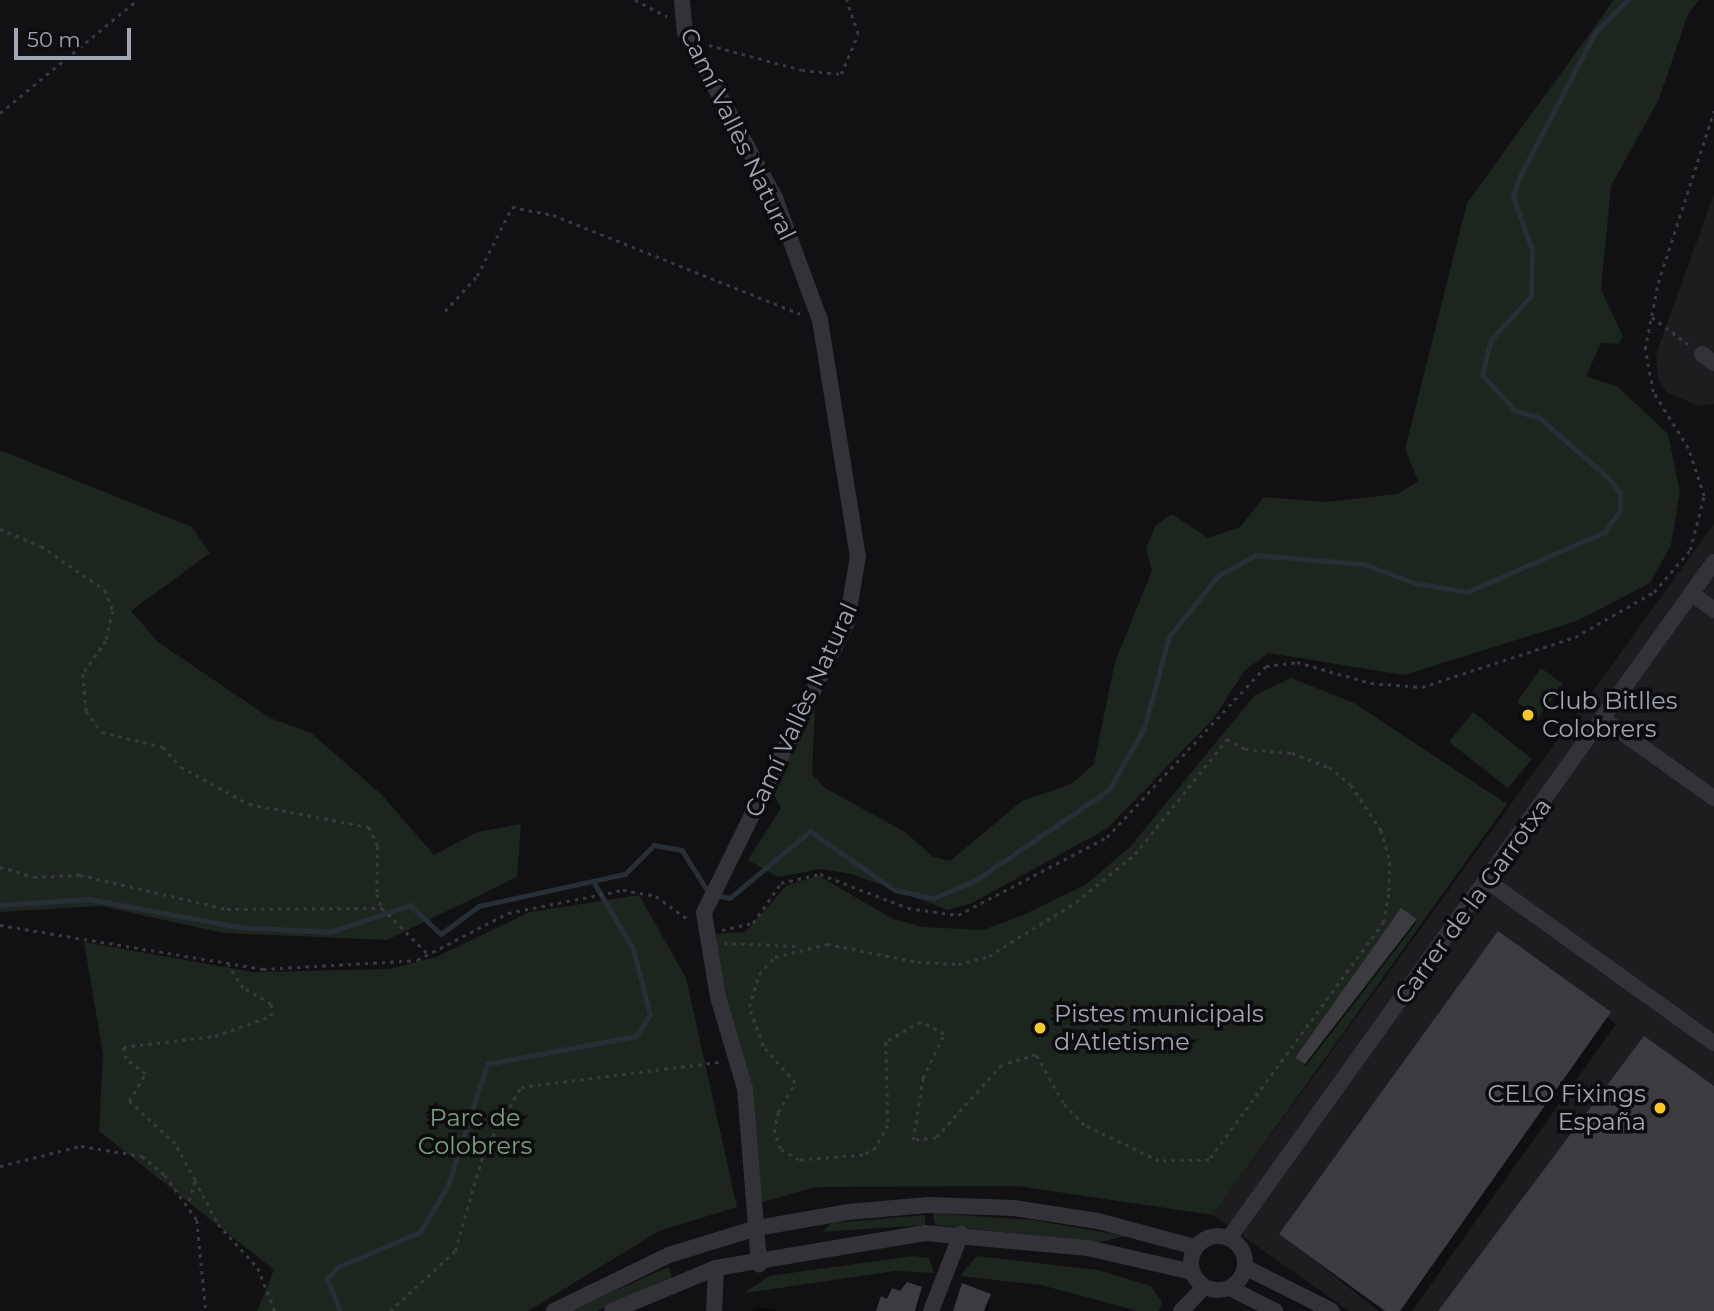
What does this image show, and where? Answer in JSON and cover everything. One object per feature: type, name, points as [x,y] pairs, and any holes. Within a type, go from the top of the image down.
[{"type":"street","name":"Camí Vallès Natural","points":[[682,0],[686,32],[775,198],[820,320],[858,556],[857,591],[714,887],[707,936],[753,1147],[759,1261]]},
{"type":"street","name":"Carrer de la Garrotxa","points":[[1229,1238],[1486,880],[1606,721],[1714,562]]},
{"type":"street","points":[[1691,593],[1714,610]]},
{"type":"street","points":[[1606,721],[1714,798]]},
{"type":"street","points":[[1486,880],[1714,1043]]},
{"type":"street","points":[[554,1311],[669,1255],[757,1228],[928,1205],[1014,1209],[1098,1220],[1195,1247],[1214,1236],[1229,1238],[1242,1250],[1245,1267],[1230,1287]]},
{"type":"street","points":[[612,1311],[716,1268],[925,1233],[961,1234],[1088,1248],[1192,1272],[1204,1287]]},
{"type":"street","points":[[931,1311],[961,1234]]},
{"type":"street","points":[[1192,1272],[1195,1247]]},
{"type":"street","points":[[1245,1267],[1332,1311]]},
{"type":"street","points":[[714,1311],[716,1268]]},
{"type":"street","points":[[1181,1311],[1204,1287],[1230,1287],[1275,1311]]},
{"type":"path","points":[[0,113],[137,0]]},
{"type":"path","points":[[635,0],[686,32],[802,70],[841,74],[859,34],[846,0]]},
{"type":"path","points":[[707,936],[741,929],[762,914],[781,883],[820,874],[908,908],[958,915],[1107,837],[1266,666],[1297,662],[1371,683],[1422,687],[1575,637],[1633,608],[1690,550],[1704,496],[1646,369],[1652,317],[1714,111]]},
{"type":"path","points":[[445,311],[477,275],[512,207],[553,215],[742,296],[820,320]]},
{"type":"path","points":[[1652,317],[1708,358]]},
{"type":"path","points":[[0,529],[41,546],[105,590],[113,611],[106,640],[83,674],[86,711],[102,732],[163,747],[181,767],[249,804],[369,827],[378,845],[377,894],[383,908],[430,956]]},
{"type":"path","points":[[0,925],[169,949],[228,965],[360,966],[430,956],[508,914],[623,890],[656,896],[707,936],[801,946],[853,946],[918,962],[958,964],[989,956],[1076,902],[1135,854],[1227,739],[1245,749],[1292,753],[1329,767],[1369,807],[1390,862],[1384,922],[1209,1160],[1193,1164],[1159,1161],[1084,1125],[1063,1103],[1036,1055],[1002,1065],[936,1138],[913,1140],[923,1078],[944,1034],[921,1022],[886,1042],[888,1125],[876,1148],[863,1156],[799,1160],[780,1149],[774,1132],[793,1076],[763,1046],[749,1007],[759,974],[775,957],[801,946]]},
{"type":"path","points":[[0,867],[34,877],[80,875],[227,909],[383,908]]},
{"type":"path","points":[[228,965],[243,988],[271,1004],[271,1016],[225,1034],[123,1047],[126,1059],[145,1074],[129,1101],[175,1144],[218,1224],[258,1268],[275,1311]]},
{"type":"path","points":[[390,1311],[455,1251],[475,1200],[484,1151],[521,1087],[736,1060]]},
{"type":"path","points":[[0,1166],[81,1146],[142,1156],[188,1202],[204,1250],[206,1311]]},
{"type":"path","points":[[188,1202],[195,1180]]},
{"type":"shaded area","points":[[1714,194],[1714,404],[1698,406],[1667,392],[1658,379],[1656,354]]},
{"type":"shaded area","points":[[1714,524],[1714,1311],[1349,1311],[1213,1215]]},
{"type":"green space","points":[[1614,0],[1699,0],[1688,14],[1659,99],[1611,186],[1601,289],[1623,337],[1618,344],[1601,343],[1586,376],[1618,387],[1668,434],[1680,492],[1671,545],[1650,583],[1577,621],[1404,675],[1269,653],[1245,670],[1213,719],[1108,828],[972,903],[948,910],[852,874],[821,869],[778,877],[748,860],[781,808],[774,794],[777,774],[815,707],[812,774],[825,788],[905,832],[933,857],[950,861],[1022,801],[1071,784],[1094,764],[1115,662],[1152,571],[1146,548],[1156,525],[1172,514],[1208,538],[1240,527],[1264,497],[1326,502],[1398,494],[1418,481],[1405,449],[1467,203]]},
{"type":"green space","points":[[0,450],[192,527],[210,553],[131,611],[158,642],[270,718],[311,733],[382,795],[434,855],[477,832],[521,824],[517,877],[387,940],[223,933],[100,906],[0,912]]},
{"type":"green space","points":[[1541,668],[1563,684],[1538,718],[1517,702]]},
{"type":"green space","name":"Pistes municipals d'Atletisme","points":[[1291,678],[1354,703],[1507,804],[1213,1215],[1017,1186],[816,1187],[756,1204],[755,1122],[712,934],[745,932],[787,885],[819,876],[893,919],[923,927],[983,930],[1021,916],[1085,885],[1130,847],[1255,695]]},
{"type":"green space","points":[[1473,712],[1532,759],[1508,788],[1449,742]]},
{"type":"green space","name":"Parc de Colobrers","points":[[639,895],[686,978],[737,1207],[659,1231],[528,1311],[257,1311],[274,1270],[99,1131],[103,1054],[84,942],[253,972],[389,969],[436,957],[530,912]]},
{"type":"green space","points":[[933,1213],[1033,1220],[1125,1236],[1100,1242],[935,1225]]},
{"type":"green space","points":[[925,1215],[925,1225],[822,1232],[832,1223]]},
{"type":"green space","points":[[913,1256],[929,1258],[934,1273],[895,1271],[744,1293],[769,1276]]},
{"type":"green space","points":[[977,1256],[1098,1270],[1151,1286],[1162,1302],[1159,1311],[1138,1311],[1041,1285],[960,1276]]},
{"type":"green space","points":[[668,1267],[672,1277],[597,1311],[570,1311]]},
{"type":"building","points":[[1401,908],[1417,919],[1305,1064],[1295,1058]]},
{"type":"building","points":[[1498,931],[1611,1012],[1400,1311],[1385,1311],[1279,1234]]},
{"type":"building","points":[[1644,1036],[1714,1086],[1714,1311],[1438,1311]]},
{"type":"building","points":[[907,1282],[922,1287],[915,1311],[876,1311],[881,1296],[887,1299],[892,1288],[900,1291]]},
{"type":"building","points":[[962,1283],[991,1294],[984,1311],[953,1311]]},
{"type":"waterway","points":[[716,895],[730,898],[810,831],[895,890],[934,898],[976,880],[1109,790],[1144,728],[1169,637],[1218,576],[1256,555],[1364,564],[1415,583],[1467,592],[1605,532],[1620,510],[1620,493],[1608,478],[1539,418],[1515,411],[1482,375],[1491,340],[1531,296],[1532,250],[1513,197],[1519,178],[1596,31],[1628,0]]},
{"type":"waterway","points":[[0,905],[89,899],[238,927],[330,932],[410,905],[441,934],[479,906],[625,874],[654,845],[682,850],[706,888]]},
{"type":"waterway","points":[[340,1311],[327,1279],[338,1267],[420,1232],[448,1185],[487,1064],[636,1036],[650,1015],[633,949],[595,885]]},
{"type":"place","name":"Club Bitlles Colobrers","points":[[1528,715]]},
{"type":"place","name":"Pistes municipals d'Atletisme","points":[[1040,1028]]},
{"type":"place","name":"CELO Fixings España","points":[[1660,1108]]}]
